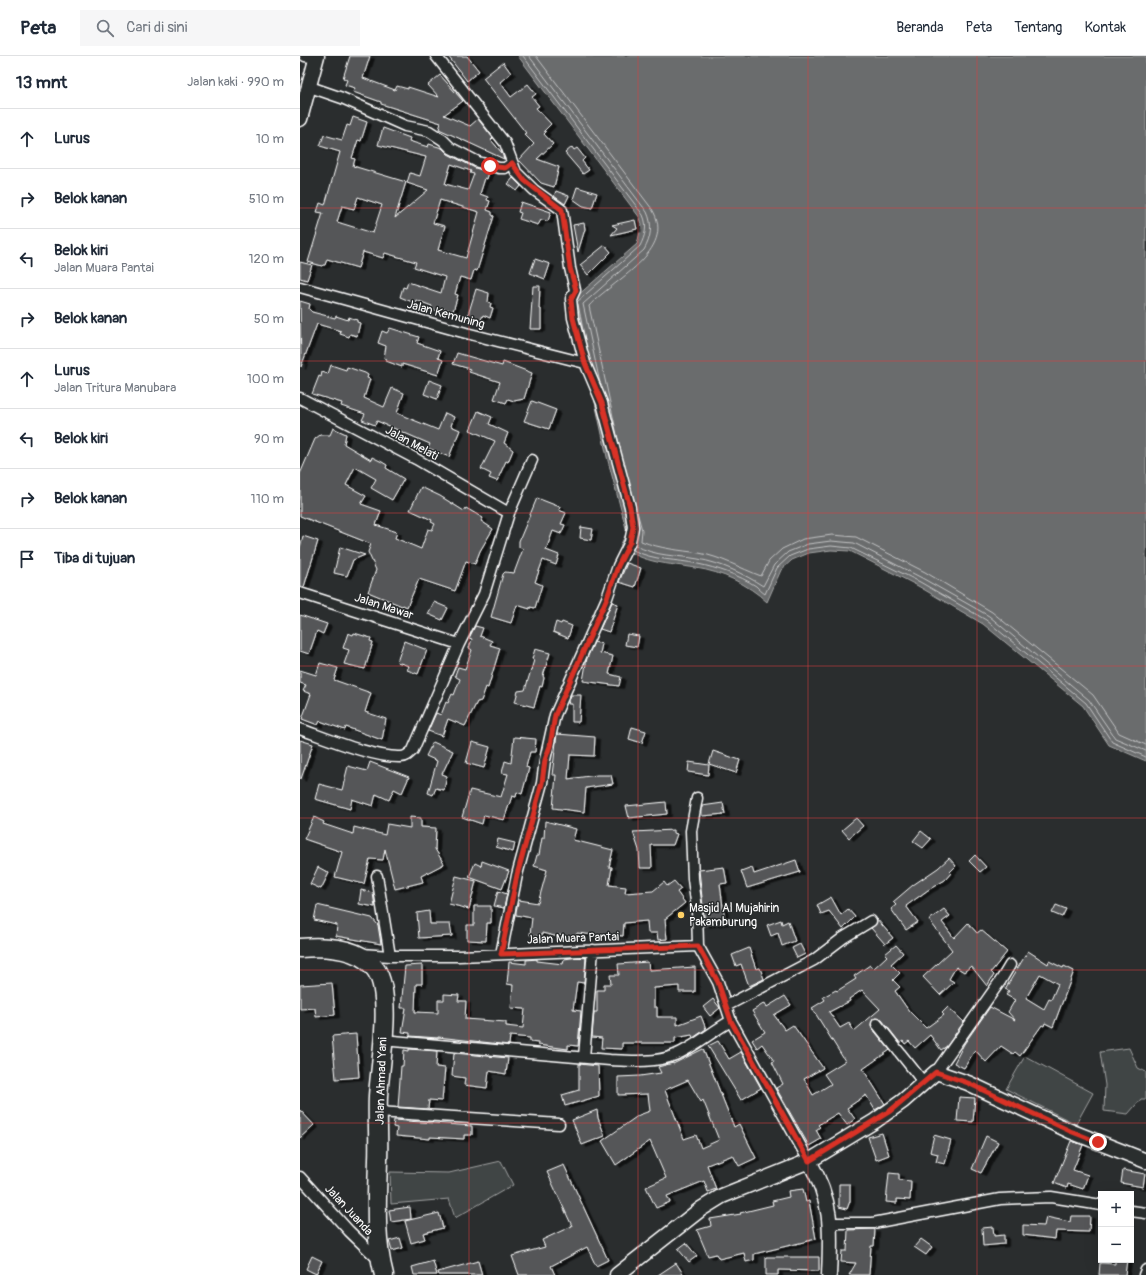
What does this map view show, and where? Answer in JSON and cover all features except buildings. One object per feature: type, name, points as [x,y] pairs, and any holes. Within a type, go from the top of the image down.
[{"type":"highway","name":"Jalan Ahmad Yani","points":[[300,948],[315,947],[353,953],[376,970],[382,984],[385,1000],[378,1112],[376,1225],[382,1268]]},
{"type":"street","points":[[436,56],[505,143],[509,150],[516,172],[529,185],[562,210],[571,274],[576,290],[571,300],[573,318],[585,363],[602,403],[630,507],[633,527],[630,542],[618,566],[607,598],[555,715],[550,746],[545,760],[542,783],[517,875],[501,954]]},
{"type":"street","points":[[300,119],[310,87],[313,57]]},
{"type":"street","points":[[310,87],[342,98],[405,126],[429,131],[456,150],[478,162],[499,168],[505,168],[512,163]]},
{"type":"street","name":"Jalan Kemuning","points":[[300,287],[466,333],[585,363]]},
{"type":"street","name":"Jalan Melati","points":[[300,398],[416,459],[509,513]]},
{"type":"street","points":[[300,729],[378,755],[401,758],[407,756],[413,750],[484,594],[509,513],[532,460]]},
{"type":"street","name":"Jalan Mawar","points":[[300,593],[460,644]]},
{"type":"street","points":[[697,798],[691,831],[693,879],[697,909],[698,946],[718,982],[731,1021],[818,1176],[826,1198],[831,1224],[829,1275]]},
{"type":"street","points":[[377,876],[390,956]]},
{"type":"street","points":[[726,1006],[814,960],[843,938],[872,921]]},
{"type":"street","name":"Jalan Muara Pantai","points":[[353,953],[390,956],[501,954],[698,946]]},
{"type":"street","points":[[584,1057],[593,950]]},
{"type":"street","points":[[617,1275],[678,1225],[722,1196],[809,1161],[875,1121],[924,1083],[936,1072],[1010,965]]},
{"type":"street","points":[[382,1040],[634,1061],[674,1056],[731,1021]]},
{"type":"street","points":[[877,1024],[924,1083]]},
{"type":"street","points":[[936,1072],[968,1083],[1070,1131],[1146,1161]]},
{"type":"street","points":[[378,1112],[559,1124]]},
{"type":"street","name":"Jalan Juanda","points":[[300,1177],[382,1268]]},
{"type":"street","points":[[831,1224],[873,1223],[1000,1199],[1051,1197],[1098,1205]]},
{"type":"street","points":[[1134,1211],[1146,1213]]},
{"type":"street","points":[[1144,1275],[1146,1270]]},
{"type":"shaded area","points":[[1129,1048],[1138,1068],[1146,1072],[1146,1099],[1141,1099],[1128,1114],[1104,1111],[1105,1085],[1100,1052]]},
{"type":"shaded area","points":[[1025,1056],[1093,1093],[1076,1124],[1006,1089]]},
{"type":"shaded area","points":[[501,1161],[513,1185],[455,1218],[449,1199],[391,1204],[390,1172],[449,1173]]},
{"type":"water","points":[[518,56],[1146,56],[1146,761],[1109,745],[1083,706],[983,624],[918,586],[850,551],[831,550],[809,553],[792,560],[781,570],[767,602],[743,584],[715,572],[648,560],[620,546],[627,532],[607,457],[573,302],[577,296],[637,244],[642,224],[640,218]]},
{"type":"place","name":"Masjid Al Mujahirin Pakamburung","points":[[681,915]]},
{"type":"route","points":[[490,166],[505,168],[512,163],[516,172],[534,190],[558,205],[562,210],[572,280],[576,290],[572,294],[571,300],[573,318],[585,363],[602,403],[630,507],[633,527],[630,542],[618,566],[607,598],[555,715],[550,737],[550,746],[545,760],[542,783],[517,875],[501,954],[698,946],[718,982],[731,1021],[809,1161],[890,1111],[936,1072],[968,1083],[1070,1131],[1098,1142]]}]
